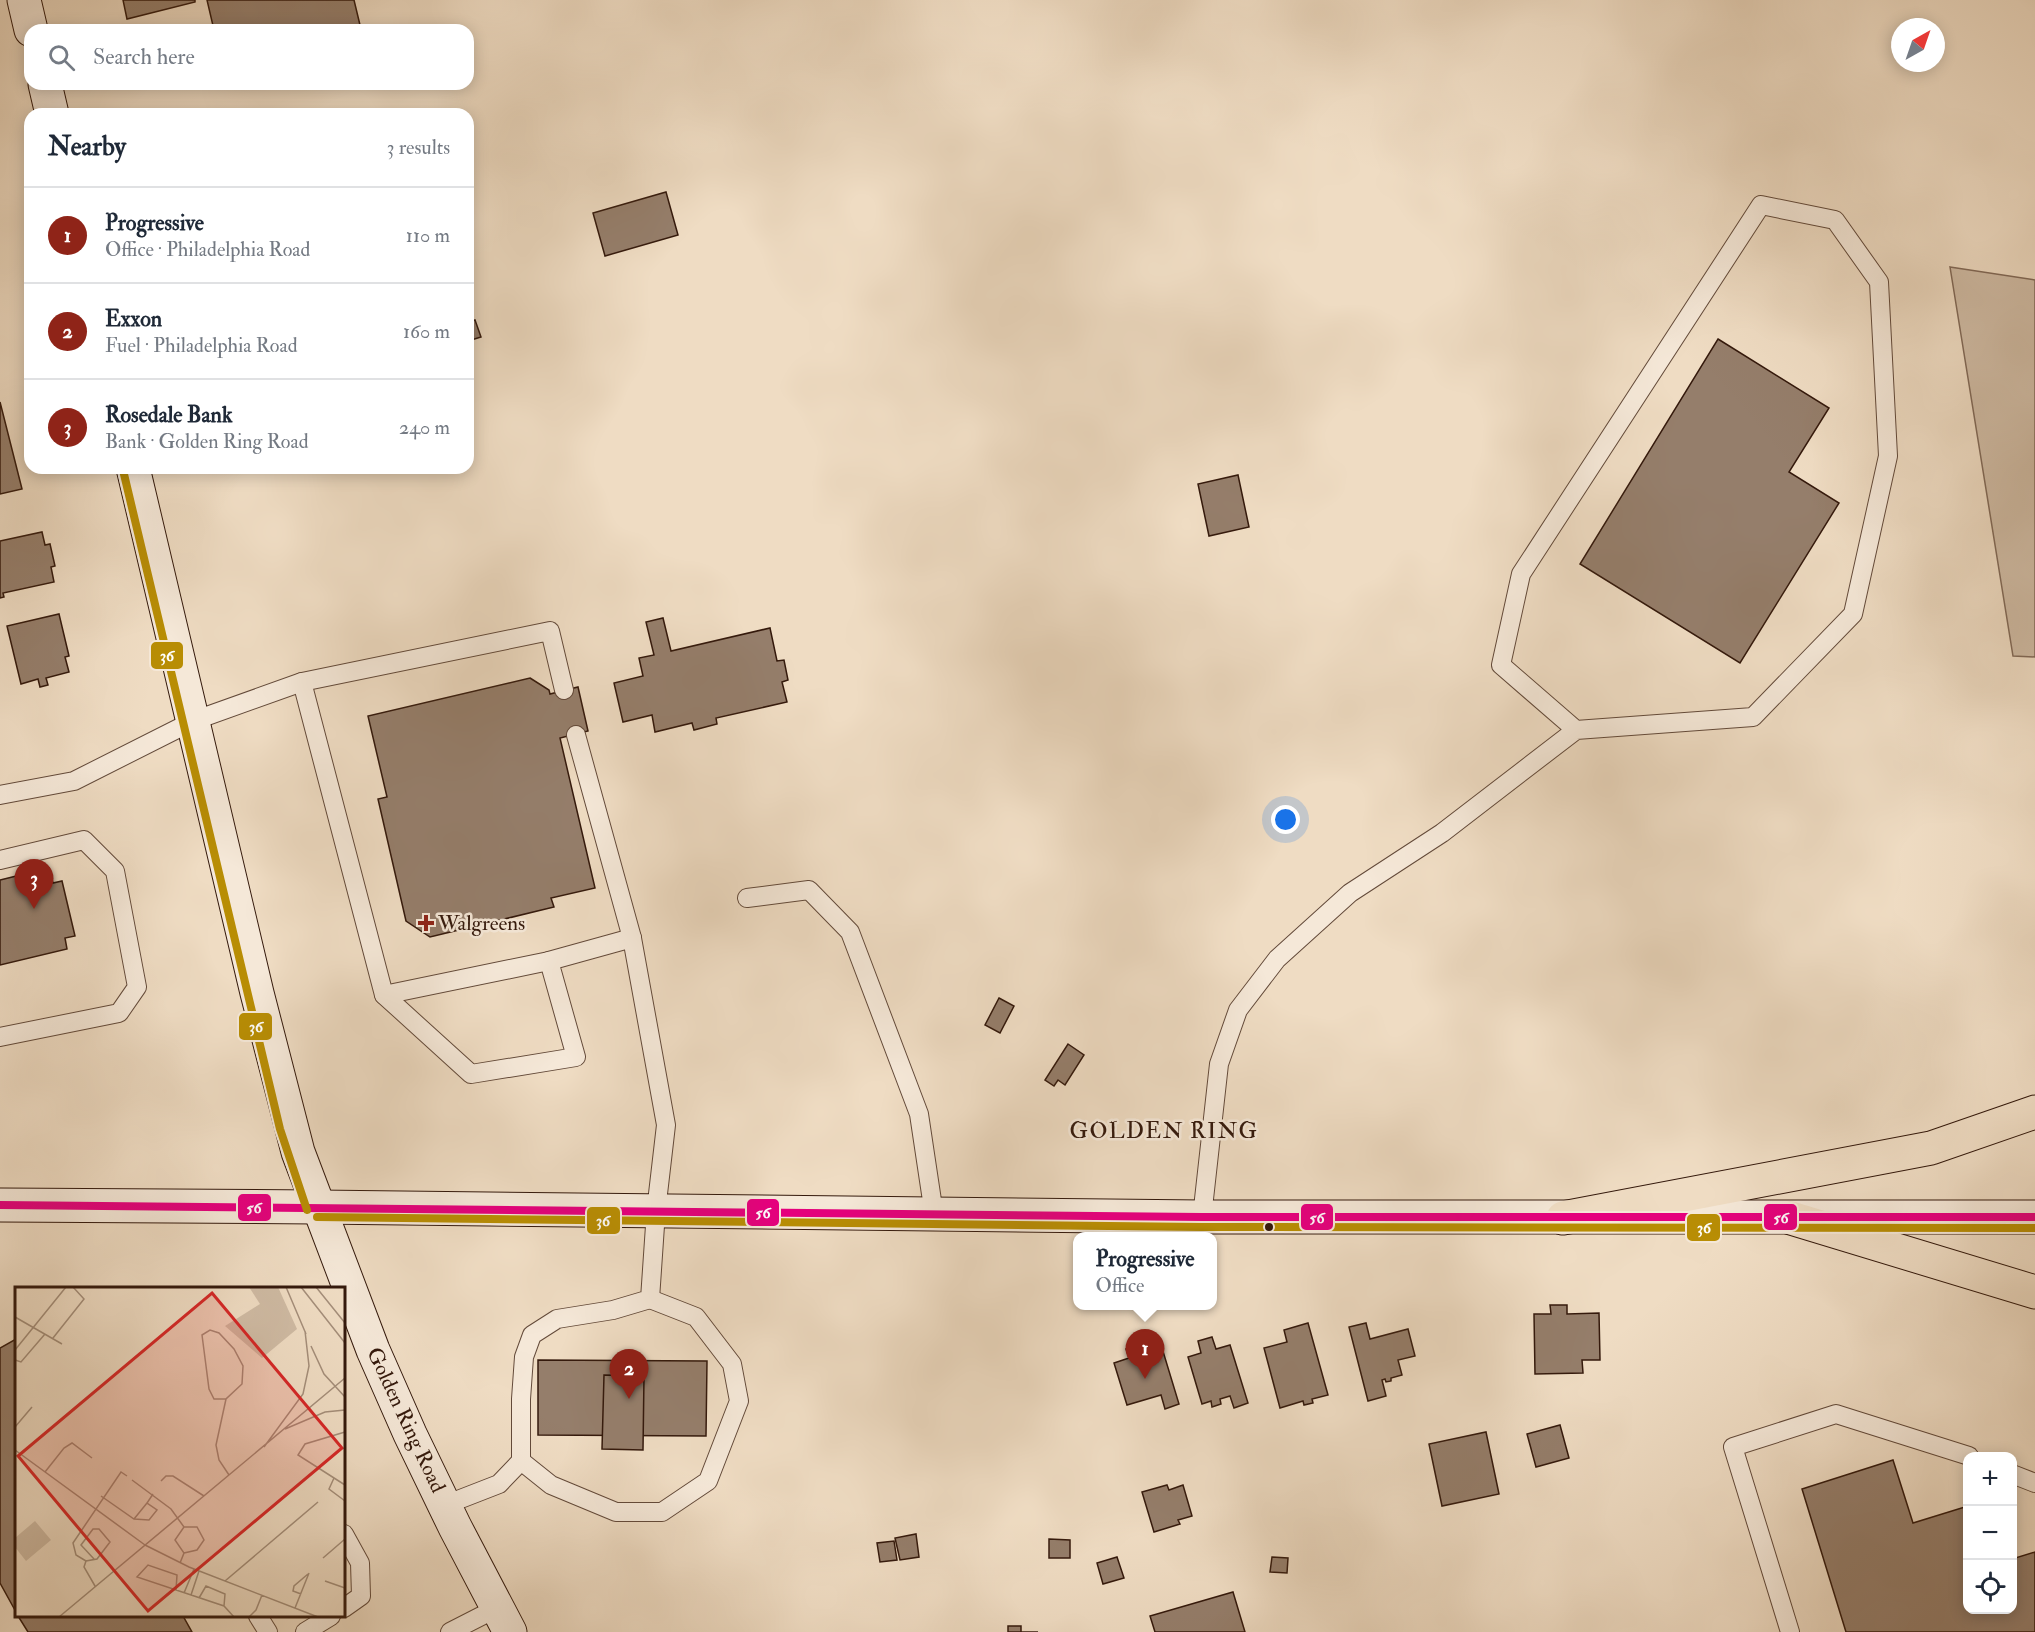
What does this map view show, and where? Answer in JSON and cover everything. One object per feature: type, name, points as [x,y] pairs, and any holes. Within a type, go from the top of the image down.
[{"type":"highway","points":[[1563,1218],[1931,1148],[2035,1112]]},
{"type":"highway","points":[[1791,1218],[2035,1292]]},
{"type":"main road","points":[[24,0],[30,24]]},
{"type":"main road","points":[[46,90],[51,108]]},
{"type":"main road","name":"Golden Ring Road","points":[[134,474],[288,1115],[317,1207],[373,1350],[445,1505],[503,1620]]},
{"type":"main road","points":[[0,1205],[1202,1217],[2035,1217]]},
{"type":"lane","points":[[1202,1217],[1219,1064],[1238,1010],[1276,959],[1350,893],[1442,833],[1576,730],[1753,717],[1853,614],[1888,456],[1879,282],[1835,220],[1761,205],[1521,574],[1501,665],[1576,730]]},
{"type":"lane","points":[[0,795],[74,781],[193,721],[303,682],[550,631],[564,690]]},
{"type":"lane","points":[[303,682],[384,995],[471,1074],[576,1057],[549,961]]},
{"type":"lane","points":[[576,735],[632,938],[666,1125],[656,1211],[650,1299]]},
{"type":"lane","points":[[0,860],[84,840],[115,871],[137,987],[119,1013],[0,1037]]},
{"type":"lane","points":[[747,898],[809,890],[849,932],[919,1114],[934,1214]]},
{"type":"lane","points":[[384,995],[549,961],[632,938]]},
{"type":"lane","points":[[445,1505],[499,1484],[521,1461],[521,1399],[524,1358],[532,1335],[557,1319],[613,1310],[650,1299],[696,1317],[732,1364],[739,1401],[708,1481],[662,1512],[616,1512],[551,1485],[521,1461]]},
{"type":"lane","points":[[1790,1632],[1733,1447],[1836,1414],[1963,1454]]},
{"type":"lane","points":[[2017,1476],[2035,1483]]},
{"type":"lane","points":[[345,1536],[360,1563],[362,1596],[345,1607]]},
{"type":"lane","points":[[259,1617],[268,1632]]},
{"type":"lane","points":[[305,1632],[329,1617]]},
{"type":"lane","points":[[450,1632],[503,1620]]},
{"type":"shaded area","points":[[1950,267],[2035,280],[2035,657],[2013,656]]},
{"type":"building","points":[[123,0],[195,0],[195,2],[127,19]]},
{"type":"building","points":[[207,0],[354,0],[360,24],[213,24]]},
{"type":"building","points":[[666,192],[678,235],[605,256],[593,213]]},
{"type":"building","points":[[474,320],[481,337],[474,339]]},
{"type":"building","points":[[1718,339],[1829,408],[1789,472],[1839,503],[1740,663],[1580,564]]},
{"type":"building","points":[[0,402],[22,489],[0,494]]},
{"type":"building","points":[[1238,475],[1249,527],[1209,536],[1198,484]]},
{"type":"building","points":[[42,532],[45,545],[50,544],[55,566],[51,567],[54,582],[3,593],[4,597],[0,598],[0,541]]},
{"type":"building","points":[[59,614],[69,656],[65,657],[69,672],[46,678],[48,685],[40,687],[38,679],[21,684],[7,626]]},
{"type":"building","points":[[663,618],[671,651],[770,628],[777,661],[784,660],[788,680],[782,682],[787,702],[716,718],[717,724],[694,730],[692,723],[655,732],[652,715],[623,722],[614,683],[643,676],[639,658],[654,655],[646,622]]},
{"type":"building","name":"Walgreens","points":[[530,678],[549,690],[550,694],[578,687],[588,731],[560,738],[595,888],[551,898],[554,907],[430,937],[406,921],[378,799],[387,797],[368,716]]},
{"type":"building","points":[[49,868],[53,883],[62,881],[75,936],[65,938],[67,949],[0,965],[0,880]]},
{"type":"building","points":[[999,998],[1014,1006],[1000,1033],[985,1025]]},
{"type":"building","points":[[1068,1044],[1084,1055],[1065,1085],[1058,1080],[1054,1086],[1045,1080]]},
{"type":"building","points":[[1550,1305],[1567,1305],[1567,1314],[1599,1313],[1600,1360],[1582,1360],[1583,1373],[1535,1374],[1534,1314],[1551,1314]]},
{"type":"building","points":[[1308,1323],[1328,1395],[1312,1399],[1313,1403],[1304,1405],[1303,1401],[1280,1408],[1264,1348],[1287,1342],[1284,1330]]},
{"type":"building","points":[[1366,1323],[1370,1339],[1408,1329],[1415,1356],[1398,1360],[1402,1375],[1391,1378],[1391,1381],[1382,1380],[1386,1396],[1368,1401],[1349,1327]]},
{"type":"building","points":[[1212,1337],[1216,1349],[1230,1345],[1248,1403],[1234,1408],[1230,1396],[1220,1399],[1221,1404],[1212,1407],[1211,1401],[1202,1404],[1188,1357],[1201,1353],[1198,1341]]},
{"type":"building","points":[[15,1340],[15,1610],[0,1583],[0,1348]]},
{"type":"building","points":[[1144,1343],[1147,1353],[1162,1348],[1179,1404],[1165,1409],[1161,1395],[1127,1405],[1114,1363],[1129,1358],[1126,1349]]},
{"type":"building","points":[[538,1360],[707,1361],[706,1436],[538,1435]]},
{"type":"building","points":[[604,1375],[644,1376],[643,1450],[602,1449]]},
{"type":"building","points":[[1560,1425],[1569,1458],[1536,1467],[1527,1434]]},
{"type":"building","points":[[1486,1432],[1499,1494],[1442,1506],[1429,1444]]},
{"type":"building","points":[[1893,1460],[1913,1523],[1963,1508],[1963,1614],[2017,1614],[2017,1557],[2035,1552],[2035,1632],[1846,1632],[1802,1489]]},
{"type":"building","points":[[1167,1485],[1169,1490],[1183,1485],[1192,1516],[1178,1520],[1180,1524],[1154,1532],[1142,1492]]},
{"type":"building","points":[[916,1534],[919,1557],[900,1560],[895,1538]]},
{"type":"building","points":[[1049,1539],[1070,1540],[1070,1558],[1049,1558]]},
{"type":"building","points":[[894,1541],[897,1560],[880,1562],[877,1543]]},
{"type":"building","points":[[1117,1557],[1124,1578],[1103,1584],[1097,1563]]},
{"type":"building","points":[[1272,1557],[1288,1558],[1287,1573],[1270,1572]]},
{"type":"building","points":[[1233,1592],[1245,1632],[1155,1632],[1150,1616]]},
{"type":"building","points":[[19,1617],[184,1617],[192,1632],[28,1632]]},
{"type":"building","points":[[1008,1626],[1021,1626],[1021,1632],[1008,1632]]},
{"type":"transit line","name":"36","points":[[124,474],[280,1129],[307,1210]]},
{"type":"transit line","name":"56","points":[[0,1205],[1202,1217],[2035,1217]]},
{"type":"transit line","name":"36","points":[[317,1217],[1202,1227],[2035,1228]]},
{"type":"place","name":"Rosedale Bank","points":[[34,909]]},
{"type":"place","name":"Walgreens","points":[[426,923]]},
{"type":"place","name":"Progressive","points":[[1145,1379]]},
{"type":"place","name":"Exxon","points":[[629,1399]]},
{"type":"district","name":"GOLDEN RING","points":[[1164,1131]]}]
